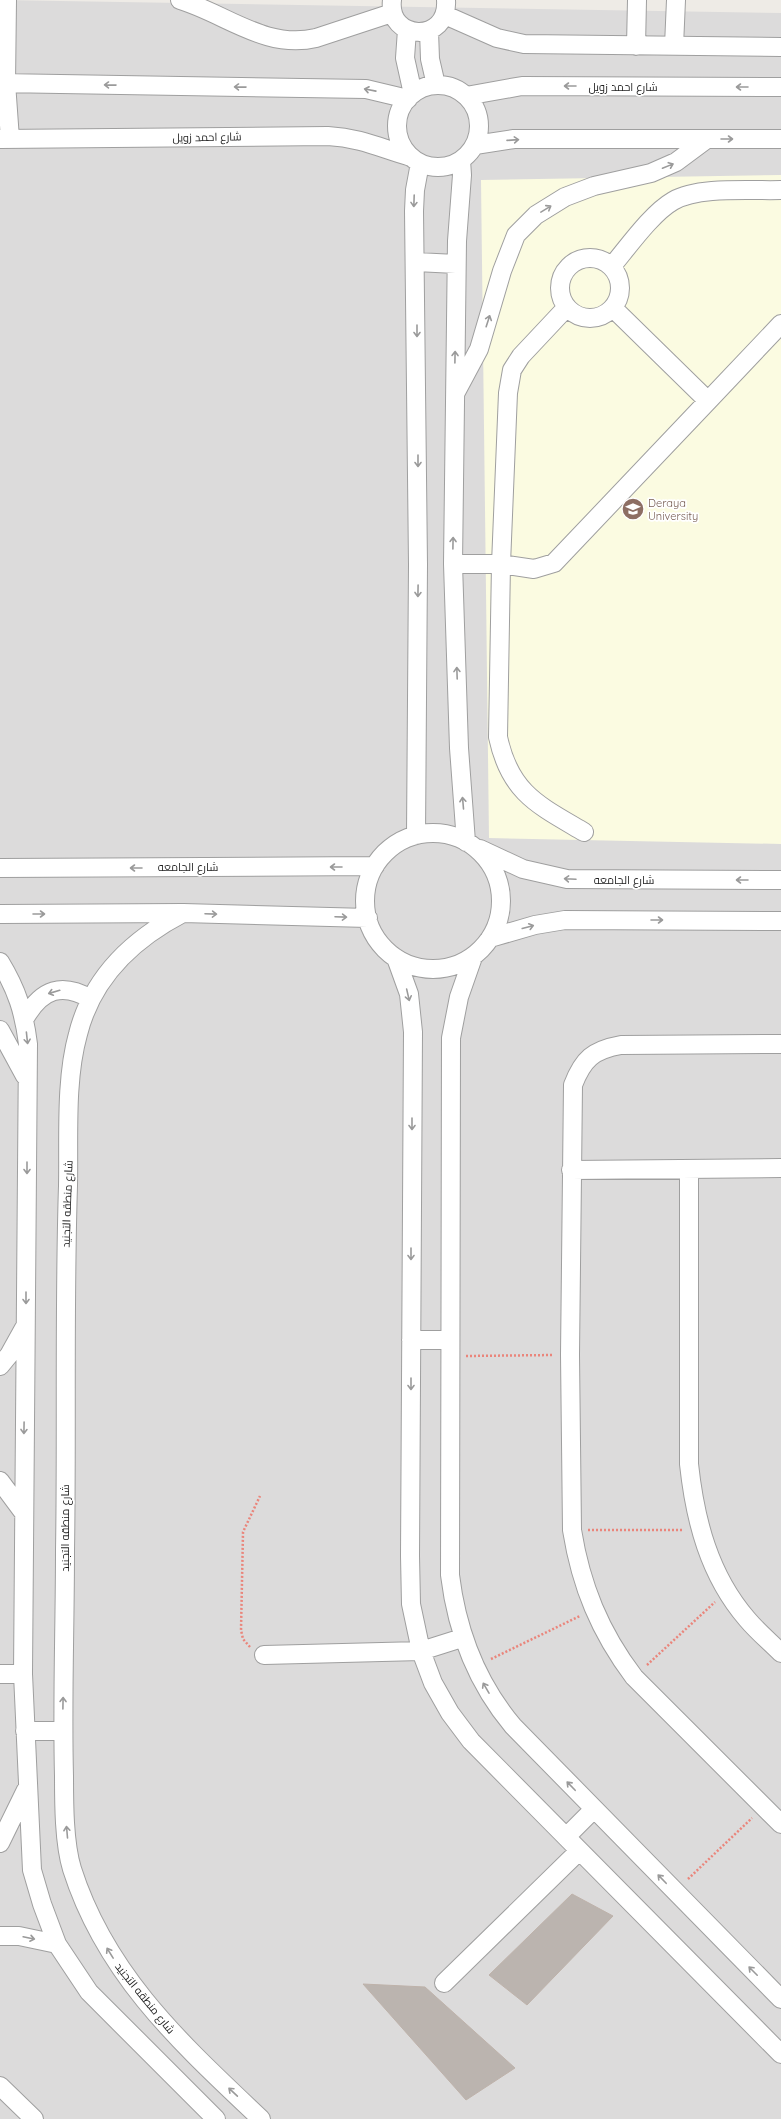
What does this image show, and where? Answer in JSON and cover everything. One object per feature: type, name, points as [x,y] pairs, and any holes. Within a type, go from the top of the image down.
[{"type":"street","points":[[5,139],[3,83],[7,0]]},
{"type":"street","points":[[180,0],[261,34],[283,41],[316,38],[392,6],[401,26],[407,30],[414,32],[429,31],[441,22],[446,8],[497,38],[515,43],[781,47]]},
{"type":"street","points":[[636,46],[637,0]]},
{"type":"street","points":[[674,46],[676,0]]},
{"type":"street","points":[[407,30],[405,58],[410,97]]},
{"type":"street","points":[[429,31],[430,58],[436,85]]},
{"type":"street","points":[[3,83],[366,89],[410,97]]},
{"type":"street","points":[[436,85],[457,90],[466,96],[475,108],[479,124],[475,145],[461,160],[451,165],[440,167],[415,160],[404,149],[397,128],[398,118],[410,97],[426,87],[436,85]]},
{"type":"street","name":"شارع احمد زويل","points":[[466,96],[522,86],[781,87]]},
{"type":"street","name":"شارع احمد زويل","points":[[5,139],[328,136],[369,142],[415,160]]},
{"type":"street","points":[[475,145],[514,139],[781,139]]},
{"type":"street","points":[[455,394],[479,349],[494,303],[502,271],[516,235],[536,215],[565,197],[594,186],[651,173],[676,162],[707,139]]},
{"type":"street","points":[[415,160],[418,565],[416,836]]},
{"type":"street","points":[[461,160],[462,182],[456,264],[453,564],[459,748],[470,844]]},
{"type":"street","points":[[612,266],[653,218],[672,201],[698,192],[781,190]]},
{"type":"street","points":[[585,257],[606,261],[612,266],[620,277],[621,288],[620,298],[613,308],[606,314],[596,318],[585,318],[575,314],[567,308],[561,298],[560,287],[567,268],[576,260],[585,257]]},
{"type":"street","points":[[416,262],[456,264]]},
{"type":"street","points":[[567,308],[538,336],[512,370],[508,393],[501,564],[498,737],[508,771],[518,786],[530,799],[584,832]]},
{"type":"street","points":[[613,308],[708,401]]},
{"type":"street","points":[[453,564],[501,564],[534,569],[554,563],[781,324]]},
{"type":"street","points":[[473,957],[458,964],[437,969],[426,969],[410,965],[396,958],[378,941],[368,918],[366,892],[375,866],[393,847],[416,836],[442,834],[470,844],[486,858],[495,873],[500,889],[501,906],[499,917],[490,938],[473,957],[459,997],[451,1038],[450,1575],[454,1607],[462,1638],[474,1668],[501,1712],[594,1810],[781,1999]]},
{"type":"street","name":"شارع الجامعه","points":[[470,844],[523,869],[567,880],[781,880]]},
{"type":"street","name":"شارع الجامعه","points":[[0,868],[375,866]]},
{"type":"street","points":[[0,914],[183,913],[368,918]]},
{"type":"street","name":"شارع منطقه التجنيد","points":[[183,913],[160,925],[139,940],[120,957],[104,977],[91,999],[78,1033],[71,1068],[66,1243],[66,1550],[62,1731],[64,1807],[70,1863],[82,1899],[100,1936],[122,1973],[158,2016],[204,2065],[261,2119]]},
{"type":"street","points":[[490,938],[535,925],[564,920],[781,921]]},
{"type":"street","points":[[396,958],[408,994],[412,1019],[411,1604],[421,1651],[437,1689],[450,1713],[471,1741],[781,2054]]},
{"type":"street","points":[[0,962],[14,986],[25,1018],[28,1044],[23,1512],[23,1674],[32,1870],[57,1944],[90,1992],[216,2119]]},
{"type":"street","points":[[25,1018],[36,1001],[52,992],[71,990],[91,999]]},
{"type":"street","points":[[0,1030],[18,1060],[27,1082]]},
{"type":"street","points":[[781,1044],[620,1045],[604,1048],[590,1056],[579,1069],[573,1085],[570,1355],[572,1530],[576,1557],[593,1609],[618,1656],[634,1677],[781,1824]]},
{"type":"street","points":[[571,1170],[781,1168]]},
{"type":"street","points":[[688,1169],[690,1464],[692,1497],[700,1530],[711,1561],[727,1591],[746,1619],[781,1653]]},
{"type":"street","points":[[0,1366],[9,1355],[26,1325]]},
{"type":"street","points":[[411,1340],[450,1348]]},
{"type":"street","points":[[0,1481],[23,1512]]},
{"type":"street","points":[[264,1655],[421,1651],[462,1638]]},
{"type":"street","points":[[0,1674],[23,1674]]},
{"type":"street","points":[[25,1731],[62,1731]]},
{"type":"street","points":[[0,1843],[27,1787]]},
{"type":"street","points":[[566,1837],[594,1810]]},
{"type":"street","points":[[444,1983],[579,1850]]},
{"type":"street","points":[[0,1936],[18,1936],[57,1944]]},
{"type":"street","points":[[0,2086],[34,2119]]},
{"type":"path","points":[[450,1348],[570,1355]]},
{"type":"path","points":[[260,1496],[243,1532],[241,1630],[243,1639],[251,1649],[264,1655]]},
{"type":"path","points":[[572,1530],[700,1530]]},
{"type":"path","points":[[634,1677],[727,1591]]},
{"type":"path","points":[[474,1668],[593,1609]]},
{"type":"path","points":[[674,1892],[764,1807]]},
{"type":"shaded area","points":[[0,0],[781,13],[781,2119],[0,2119]]},
{"type":"shaded area","name":"Deraya University","points":[[781,175],[781,844],[489,838],[481,180]]},
{"type":"building","points":[[572,1894],[613,1916],[527,2005],[489,1975]]},
{"type":"building","points":[[363,1984],[425,1987],[515,2068],[466,2100]]},
{"type":"place","name":"Deraya University","points":[[633,509]]}]
